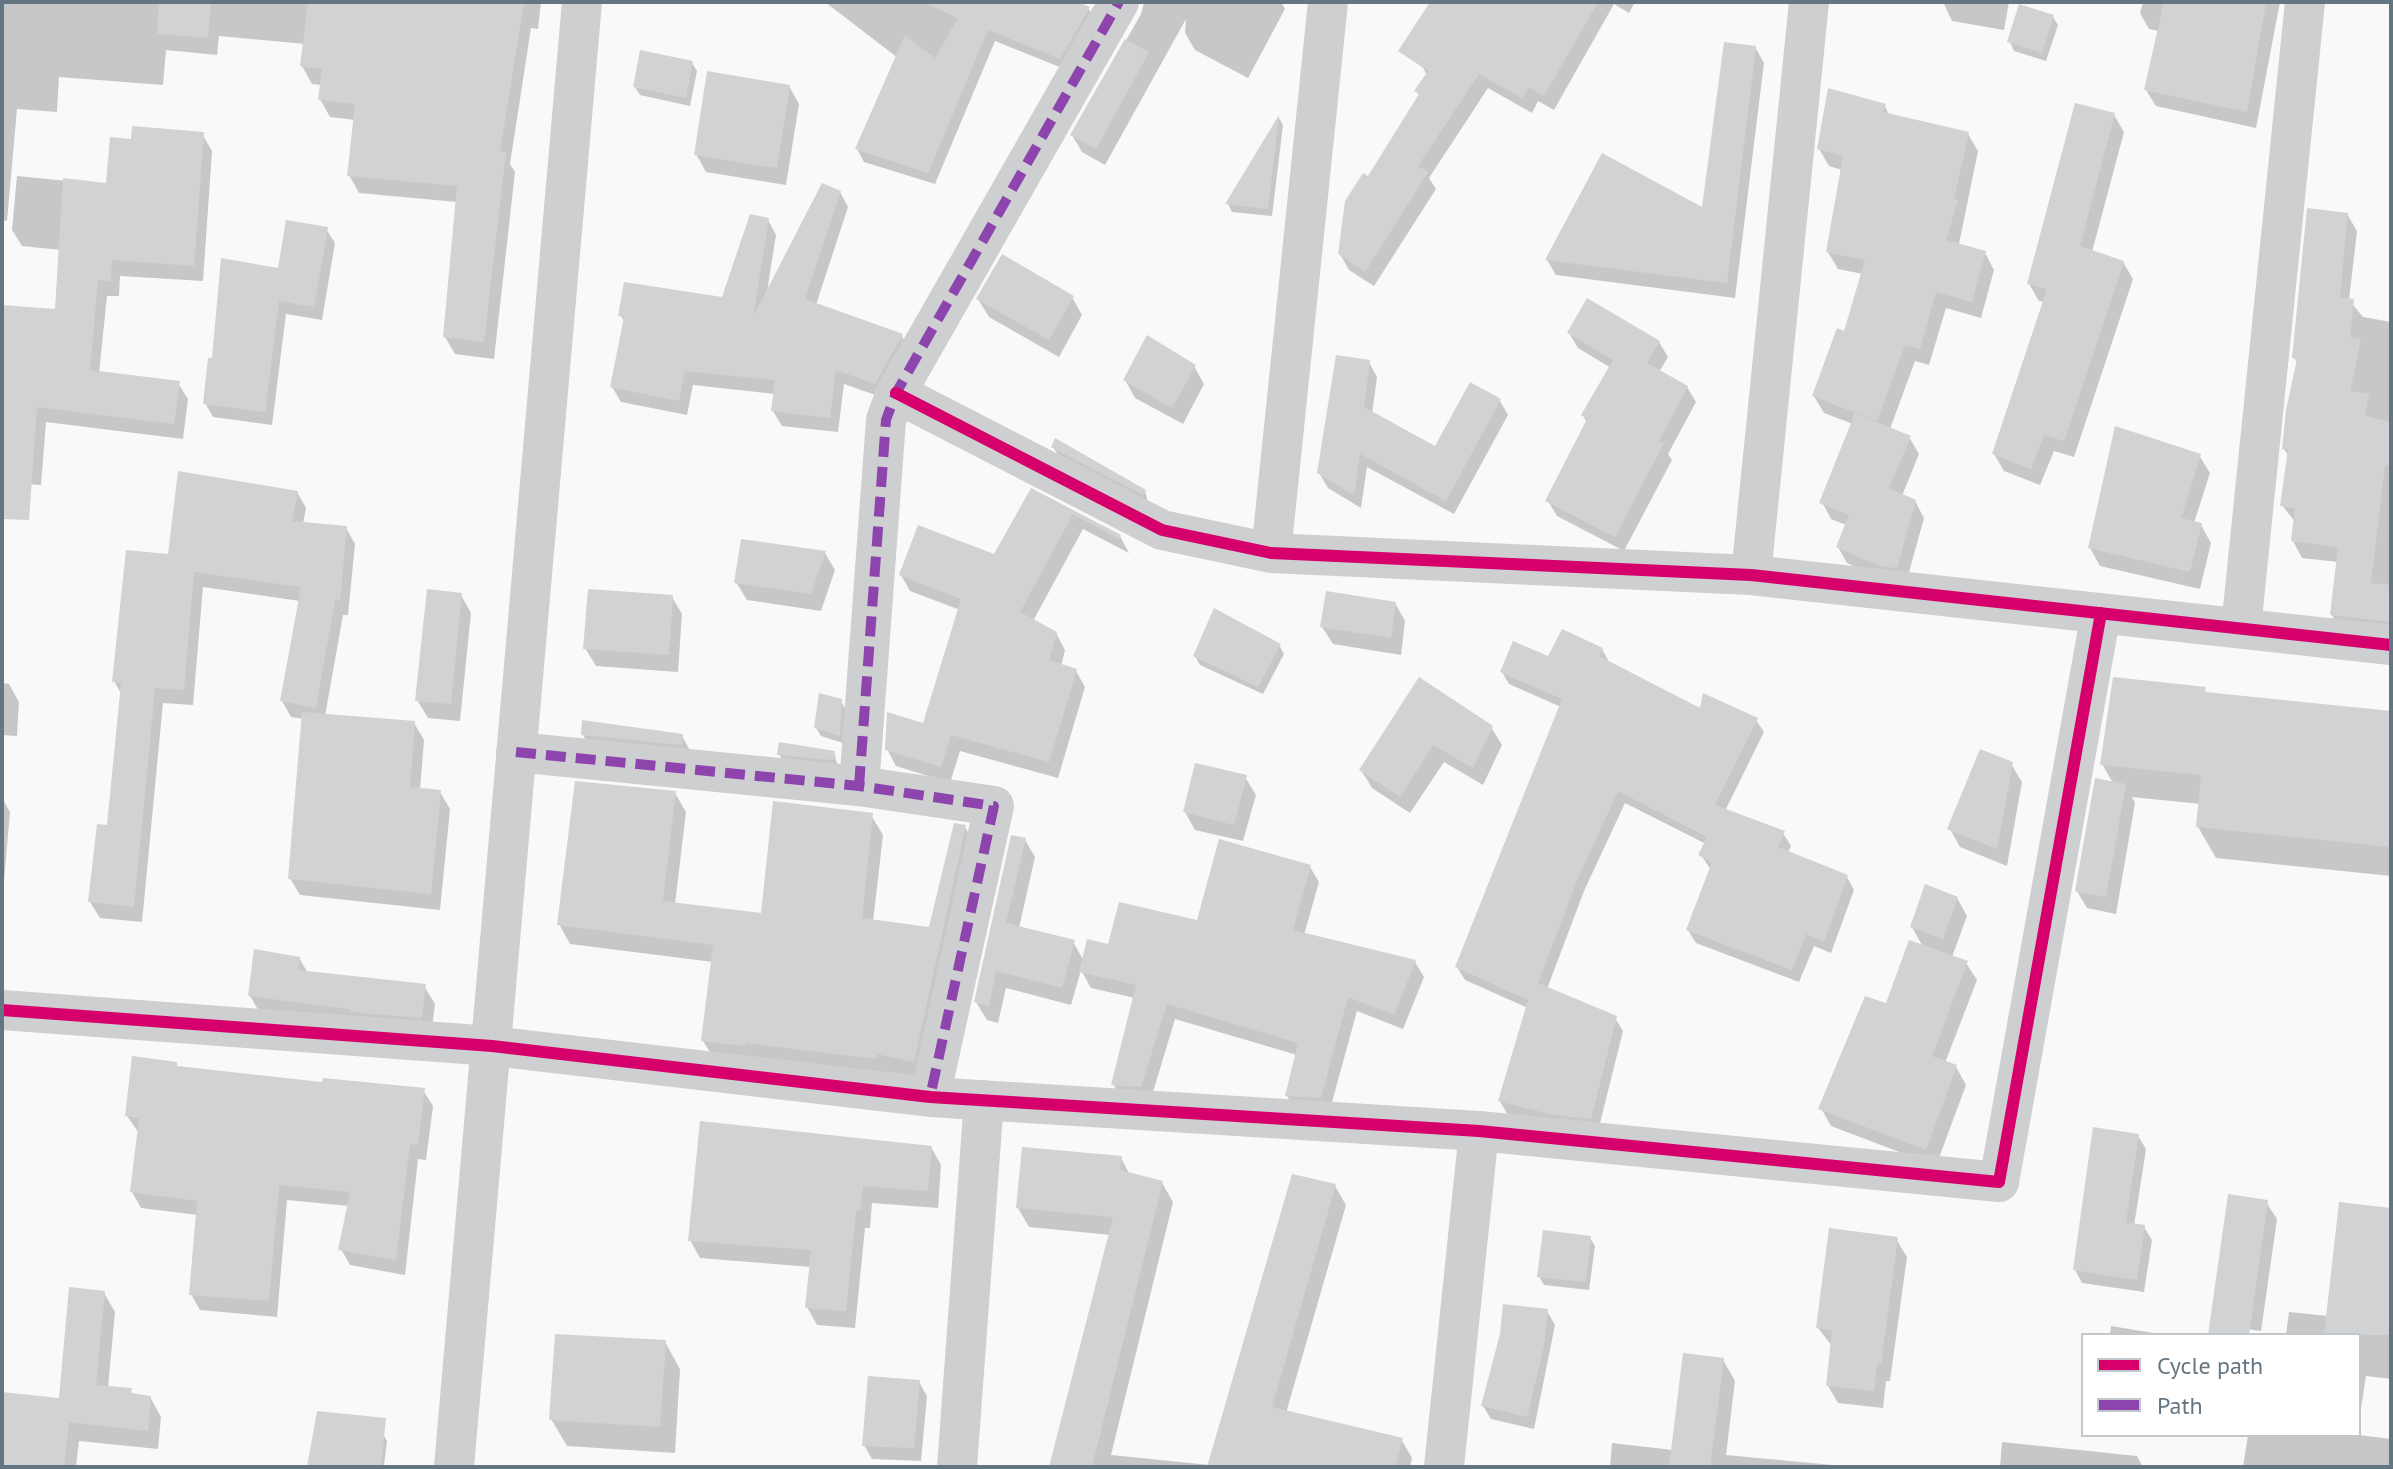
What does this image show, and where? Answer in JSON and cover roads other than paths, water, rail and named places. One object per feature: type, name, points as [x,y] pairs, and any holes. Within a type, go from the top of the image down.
[{"type":"street","points":[[454,1467],[582,2]]},
{"type":"street","points":[[859,786],[886,420],[896,393],[1119,2]]},
{"type":"street","points":[[1271,553],[1328,2]]},
{"type":"street","points":[[1751,575],[1809,2]]},
{"type":"street","points":[[2241,628],[2305,2]]},
{"type":"street","points":[[896,393],[1162,530],[1271,553],[1751,575],[2391,645]]},
{"type":"street","points":[[2,1010],[492,1046],[930,1097],[1479,1131],[1999,1182],[2101,613]]},
{"type":"street","points":[[516,752],[859,786],[994,806],[930,1097]]},
{"type":"street","points":[[957,1467],[984,1100]]},
{"type":"street","points":[[1444,1467],[1479,1131]]}]
